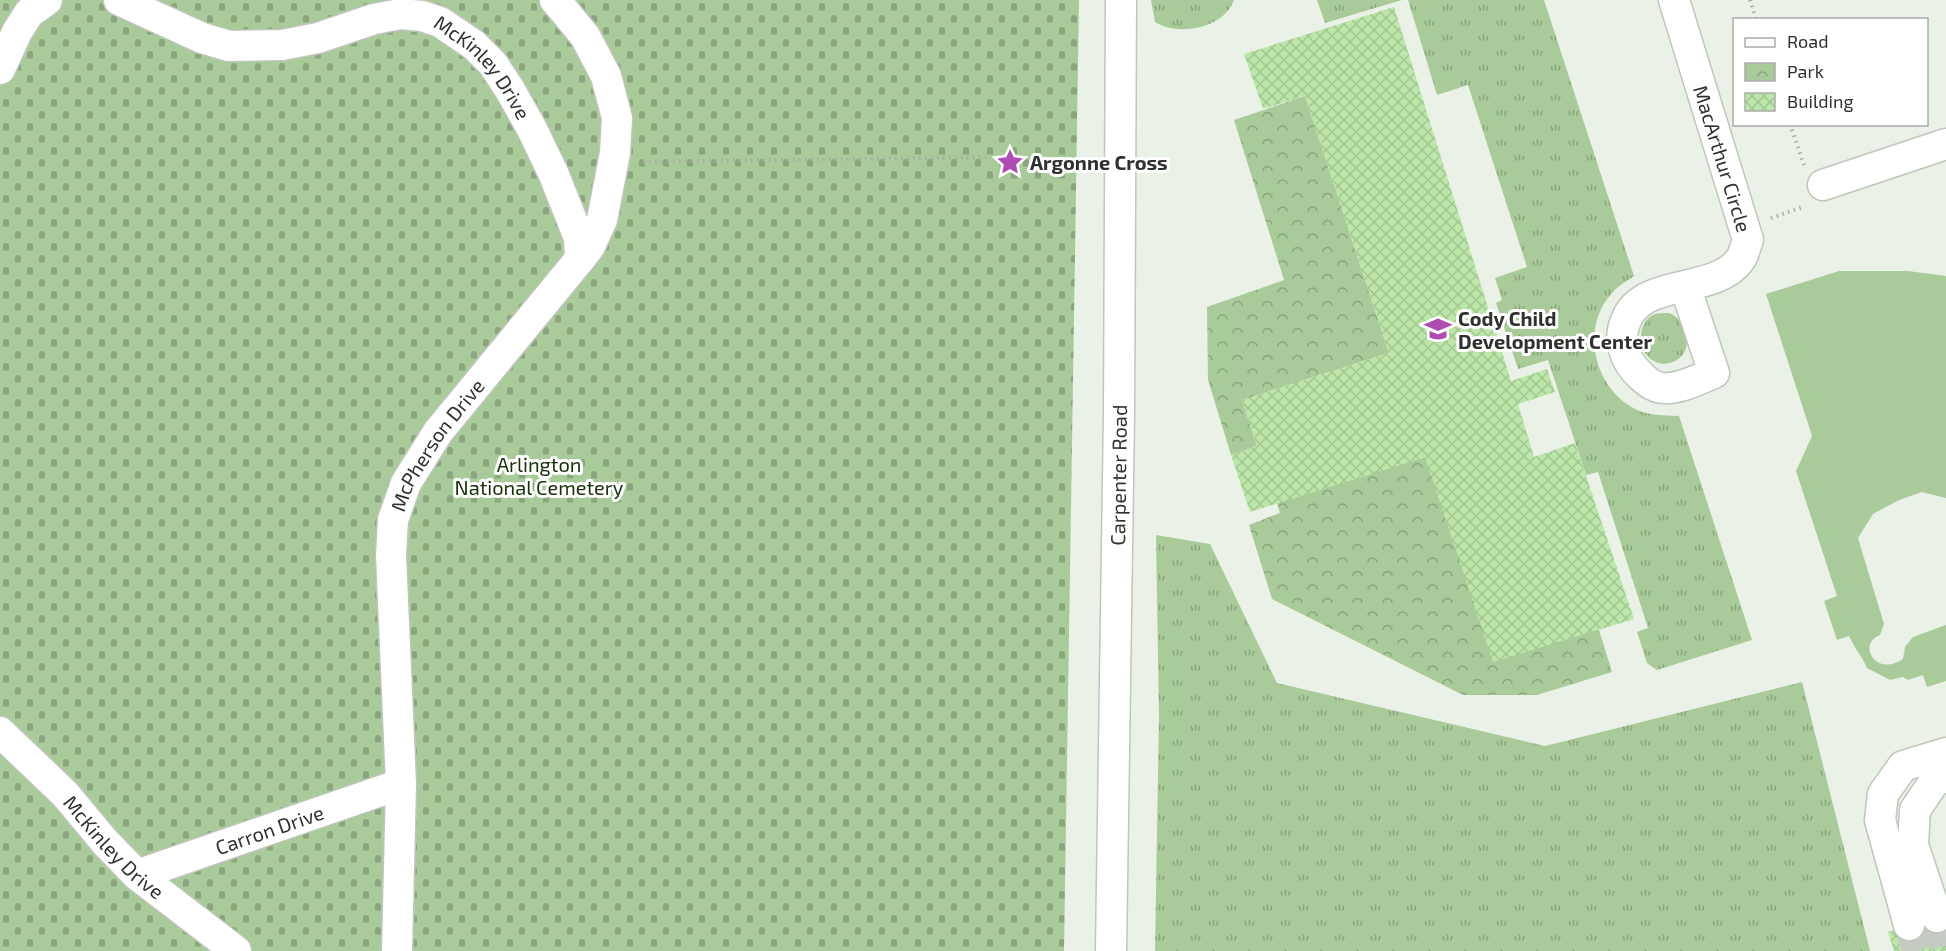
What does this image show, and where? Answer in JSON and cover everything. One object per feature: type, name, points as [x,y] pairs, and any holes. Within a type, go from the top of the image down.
[{"type":"street","points":[[0,69],[17,32],[30,13],[47,0]]},
{"type":"street","name":"McKinley Drive","points":[[119,0],[202,39],[229,46],[282,45],[318,38],[374,19],[401,14],[422,16],[440,22],[474,45],[493,64],[510,90],[554,175],[579,238],[580,259]]},
{"type":"street","name":"McPherson Drive","points":[[397,951],[401,784],[391,555],[393,520],[406,483],[438,432],[590,246],[602,219],[613,162],[617,118],[606,76],[585,36],[555,0]]},
{"type":"street","name":"Carpenter Road","points":[[1111,951],[1119,412],[1121,0]]},
{"type":"street","name":"MacArthur Circle","points":[[1674,0],[1748,240],[1740,261],[1724,274],[1685,285]]},
{"type":"street","points":[[1814,196],[1946,144]]},
{"type":"street","points":[[1685,285],[1714,373],[1678,386],[1661,388],[1647,382],[1634,370],[1624,356],[1621,337],[1626,318],[1634,306],[1647,298],[1685,285]]},
{"type":"street","name":"McKinley Drive","points":[[0,732],[65,794],[136,875],[236,951]]},
{"type":"street","points":[[1946,753],[1903,766],[1883,794],[1880,820],[1923,921],[1913,844],[1915,810],[1934,782],[1946,776]]},
{"type":"street","name":"Carron Drive","points":[[136,875],[401,784]]},
{"type":"path","points":[[1750,0],[1755,18]]},
{"type":"path","points":[[613,162],[987,157]]},
{"type":"path","points":[[1764,220],[1814,196]]},
{"type":"green space","name":"Arlington National Cemetery","points":[[0,0],[1079,0],[1064,951],[0,951]]},
{"type":"green space","points":[[1151,0],[1234,0],[1229,10],[1211,23],[1200,27],[1176,29],[1155,22]]},
{"type":"green space","points":[[1317,0],[1402,0],[1325,23]]},
{"type":"green space","points":[[1408,0],[1544,0],[1634,276],[1612,293],[1602,307],[1594,338],[1600,369],[1617,396],[1635,409],[1641,412],[1679,416],[1752,640],[1657,670],[1647,663],[1637,632],[1648,628],[1598,472],[1586,475],[1548,360],[1518,369],[1496,303],[1502,300],[1495,278],[1527,267],[1468,85],[1437,95]]},
{"type":"green space","points":[[1305,96],[1389,353],[1242,400],[1257,446],[1231,455],[1208,380],[1207,307],[1284,280],[1234,120]]},
{"type":"green space","points":[[1839,271],[1908,271],[1946,276],[1946,498],[1922,492],[1899,500],[1873,514],[1858,538],[1884,624],[1880,635],[1873,639],[1870,645],[1872,657],[1877,662],[1893,664],[1903,659],[1905,647],[1913,637],[1946,625],[1946,681],[1927,687],[1923,675],[1908,680],[1903,677],[1890,680],[1867,668],[1849,636],[1837,640],[1824,601],[1837,596],[1796,471],[1812,436],[1766,294]]},
{"type":"green space","points":[[1669,313],[1680,321],[1687,341],[1680,358],[1664,364],[1655,362],[1647,356],[1642,346],[1641,332],[1644,323],[1651,316]]},
{"type":"green space","points":[[1425,457],[1599,630],[1612,672],[1537,695],[1463,695],[1272,599],[1249,525],[1280,513],[1277,503]]},
{"type":"green space","points":[[1156,535],[1210,544],[1277,683],[1545,746],[1802,682],[1870,951],[1155,951],[1159,716]]},
{"type":"building","name":"Cody Child Development Center","points":[[1394,7],[1511,381],[1547,369],[1555,392],[1518,404],[1534,457],[1575,443],[1634,619],[1493,662],[1425,457],[1250,512],[1231,455],[1257,446],[1242,400],[1389,353],[1305,96],[1263,109],[1244,54]]},
{"type":"building","points":[[1946,913],[1946,951],[1894,951],[1888,932]]},
{"type":"tunnel","points":[[1937,917],[1946,946]]},
{"type":"tunnel","points":[[1909,925],[1917,951]]},
{"type":"place","name":"Argonne Cross","points":[[1010,162]]},
{"type":"place","name":"Cody Child Development Center","points":[[1438,329]]}]
